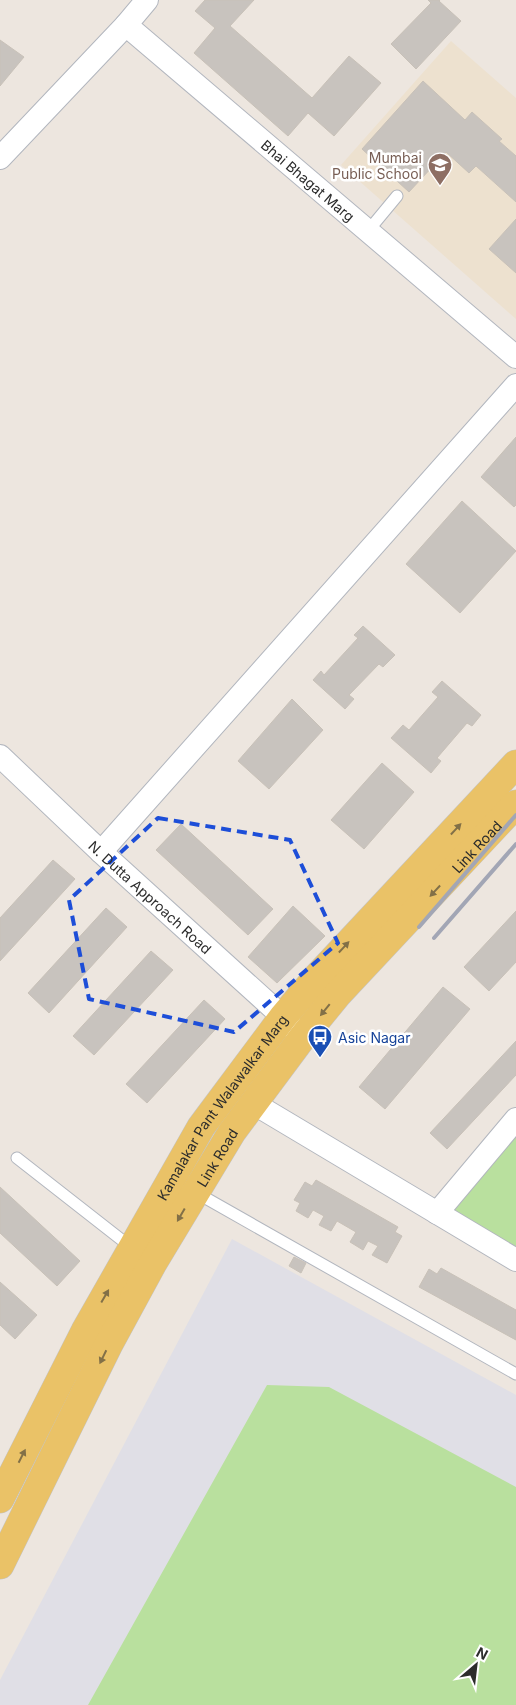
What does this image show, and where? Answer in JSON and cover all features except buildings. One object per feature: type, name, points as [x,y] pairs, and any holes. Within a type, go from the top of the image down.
[{"type":"main road","name":"Kamalakar Pant Walawalkar Marg","points":[[0,1500],[85,1331],[202,1127],[282,1017],[316,977],[516,764]]},
{"type":"main road","name":"Link Road","points":[[2,1554],[109,1344],[153,1263],[232,1132],[302,1038],[338,994],[516,804]]},
{"type":"main road","points":[[171,1179],[195,1192]]},
{"type":"street","points":[[0,158],[126,25],[147,0]]},
{"type":"street","name":"Bhai Bhagat Marg","points":[[126,25],[516,357]]},
{"type":"street","points":[[101,852],[516,385]]},
{"type":"street","name":"N. Dutta Approach Road","points":[[0,756],[101,852],[282,1017],[302,1038]]},
{"type":"street","points":[[253,1103],[516,1260]]},
{"type":"street","points":[[437,1213],[516,1119]]},
{"type":"lane","points":[[368,231],[397,196]]},
{"type":"lane","points":[[17,1158],[132,1248]]},
{"type":"lane","points":[[195,1192],[516,1374]]},
{"type":"highlighted area","points":[[158,818],[290,840],[338,943],[234,1032],[89,999],[69,900]]},
{"type":"shaded area","name":"Mumbai Public School","points":[[451,41],[516,98],[516,319],[341,165]]},
{"type":"shaded area","points":[[232,1239],[516,1395],[516,1705],[0,1705],[0,1680]]},
{"type":"green space","points":[[516,1121],[516,1253],[437,1213]]},
{"type":"green space","points":[[267,1385],[329,1387],[516,1487],[516,1705],[88,1705]]},
{"type":"railway","points":[[419,927],[516,815]]},
{"type":"railway","points":[[434,938],[516,844]]},
{"type":"place","name":"Mumbai Public School","points":[[440,186]]},
{"type":"place","name":"Asic Nagar","points":[[320,1058]]}]
